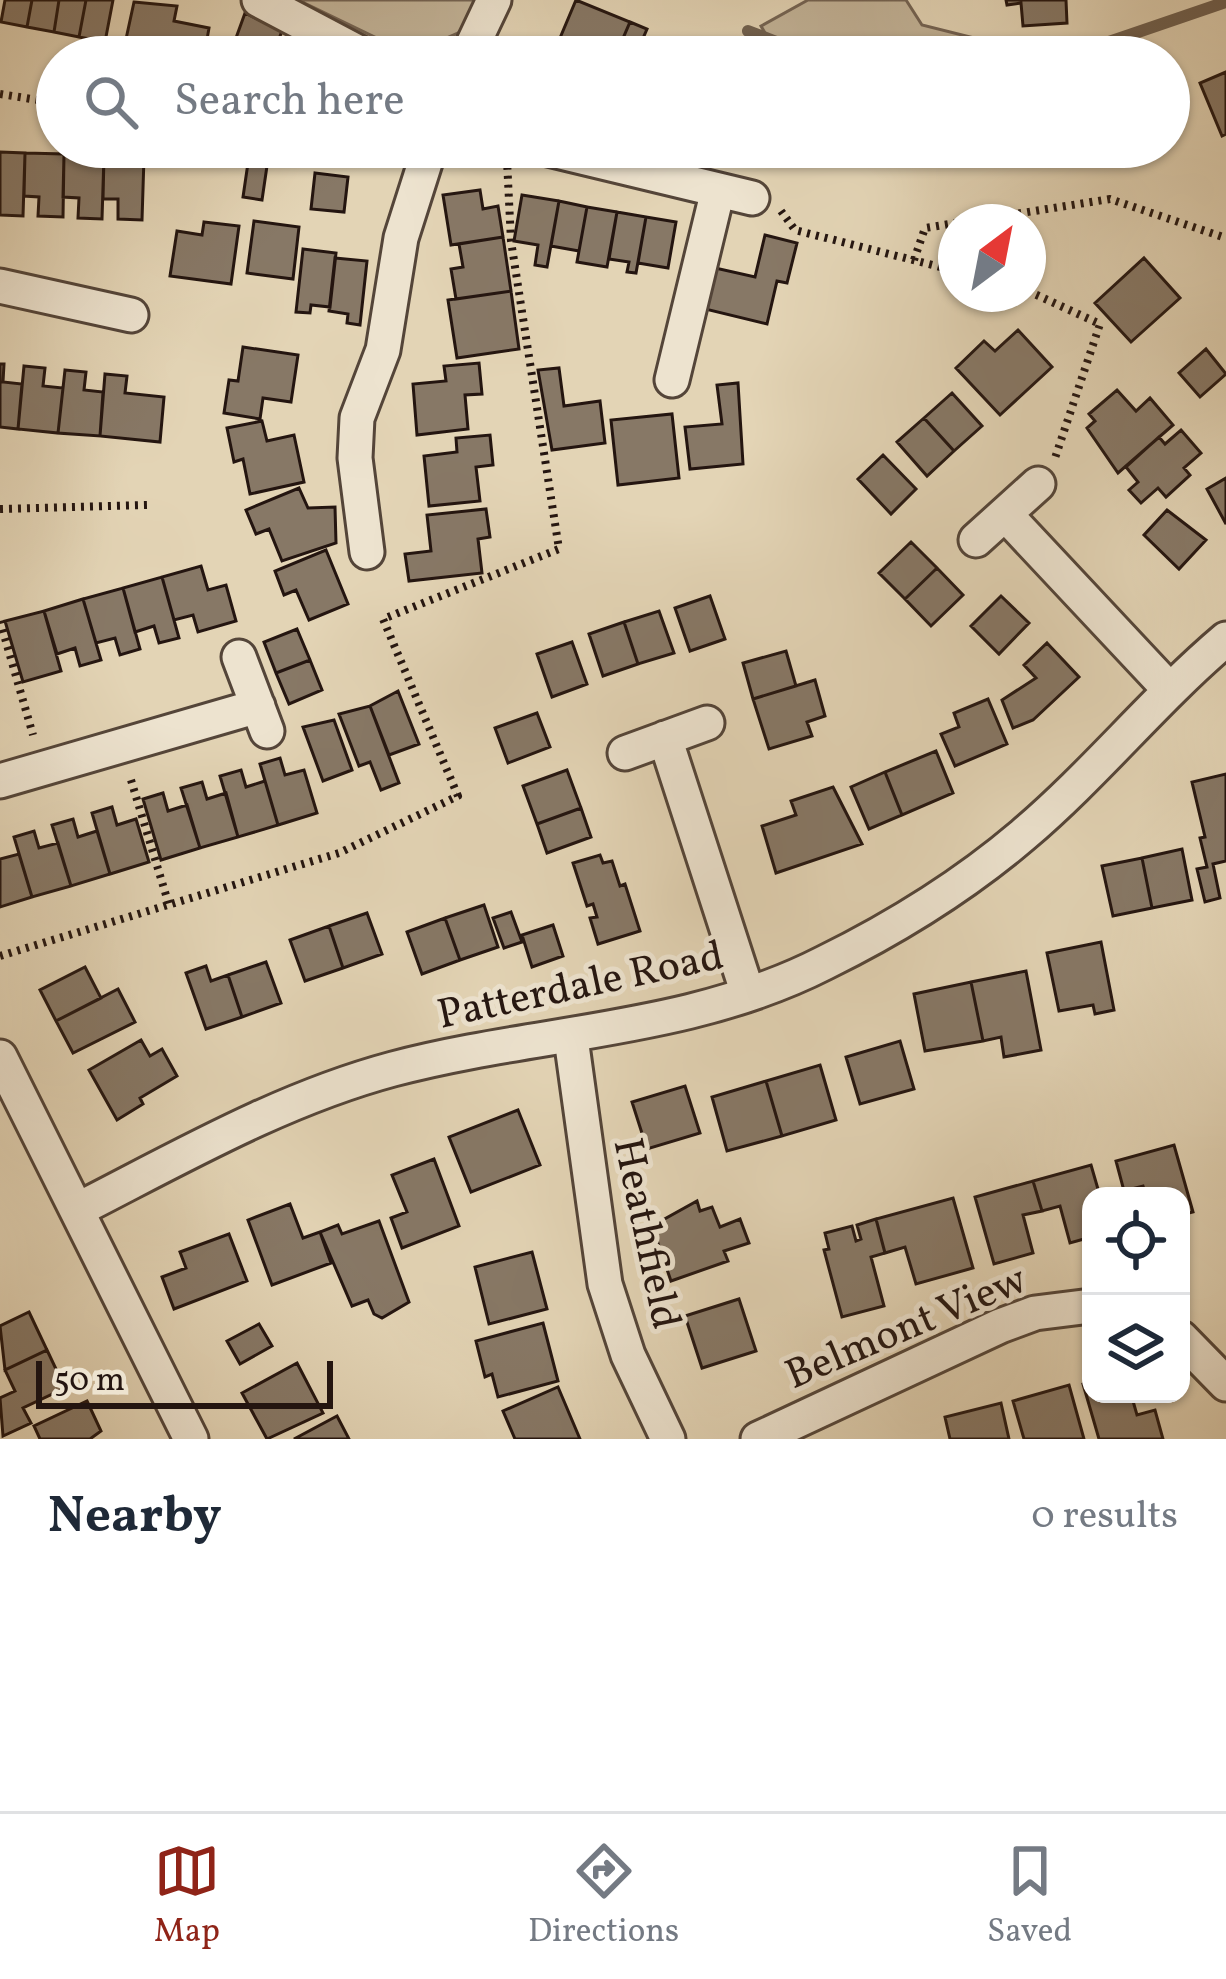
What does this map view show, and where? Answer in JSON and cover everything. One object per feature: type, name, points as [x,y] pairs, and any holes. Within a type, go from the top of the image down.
[{"type":"street","points":[[259,0],[328,36]]},
{"type":"street","points":[[476,36],[494,0]]},
{"type":"street","points":[[367,552],[373,471],[357,418],[383,350],[401,238],[423,168]]},
{"type":"street","points":[[627,168],[752,198]]},
{"type":"street","points":[[672,380],[718,190]]},
{"type":"street","points":[[0,286],[134,313]]},
{"type":"street","points":[[976,540],[1038,484]]},
{"type":"street","points":[[1005,514],[1168,688]]},
{"type":"street","name":"Patterdale Road","points":[[77,1210],[247,1123],[390,1070],[571,1038],[748,994],[821,965],[967,879],[1076,785],[1168,688],[1226,639]]},
{"type":"street","points":[[0,782],[120,744],[262,719],[239,656]]},
{"type":"street","points":[[625,753],[706,723]]},
{"type":"street","points":[[665,738],[748,994]]},
{"type":"street","name":"Heathfield","points":[[571,1038],[605,1284],[628,1355],[668,1439]]},
{"type":"street","points":[[0,1058],[190,1439]]},
{"type":"street","name":"Belmont View","points":[[758,1439],[1000,1326],[1035,1312],[1082,1307]]},
{"type":"street","points":[[1190,1347],[1226,1384]]},
{"type":"path","points":[[0,94],[36,100]]},
{"type":"path","points":[[0,956],[339,853],[458,796],[383,619],[559,549],[511,241],[507,168]]},
{"type":"path","points":[[752,198],[779,208],[795,230],[938,266]]},
{"type":"path","points":[[1046,209],[1110,199],[1226,238]]},
{"type":"path","points":[[914,260],[925,228],[938,226]]},
{"type":"path","points":[[1038,484],[1051,472],[1100,324],[1046,299]]},
{"type":"path","points":[[0,509],[148,505]]},
{"type":"path","points":[[0,621],[42,766]]},
{"type":"path","points":[[120,744],[169,904]]},
{"type":"shaded area","points":[[298,0],[477,0],[460,32],[451,36],[373,36]]},
{"type":"shaded area","points":[[808,0],[906,0],[922,25],[966,36],[767,36],[761,26]]},
{"type":"building","points":[[5,0],[32,0],[27,27],[1,22]]},
{"type":"building","points":[[32,0],[59,0],[54,32],[27,27]]},
{"type":"building","points":[[59,0],[86,0],[79,36],[54,32]]},
{"type":"building","points":[[86,0],[113,0],[106,36],[79,36]]},
{"type":"building","points":[[576,0],[630,22],[624,36],[561,36]]},
{"type":"building","points":[[1006,0],[1066,0],[1067,23],[1023,26],[1021,3],[1007,5]]},
{"type":"building","points":[[134,2],[177,6],[174,21],[209,28],[208,36],[127,36]]},
{"type":"building","points":[[245,13],[282,31],[280,36],[237,36]]},
{"type":"building","points":[[630,22],[647,29],[644,36],[624,36]]},
{"type":"building","points":[[1226,72],[1226,134],[1222,136],[1200,83]]},
{"type":"building","points":[[0,152],[25,153],[23,216],[0,215]]},
{"type":"building","points":[[25,153],[36,153],[36,168],[64,168],[63,217],[38,216],[39,197],[24,196]]},
{"type":"building","points":[[64,168],[104,168],[102,219],[78,218],[79,198],[63,197]]},
{"type":"building","points":[[104,168],[144,168],[142,220],[118,219],[118,199],[103,199]]},
{"type":"building","points":[[247,168],[267,168],[262,200],[243,197]]},
{"type":"building","points":[[315,173],[348,177],[344,212],[311,209]]},
{"type":"building","points":[[480,190],[483,209],[498,206],[503,237],[451,245],[443,195]]},
{"type":"building","points":[[522,195],[559,201],[547,267],[535,265],[538,245],[514,241]]},
{"type":"building","points":[[559,201],[587,207],[579,251],[551,246]]},
{"type":"building","points":[[587,207],[617,212],[607,267],[577,262]]},
{"type":"building","points":[[617,212],[646,217],[636,273],[627,272],[629,262],[609,259]]},
{"type":"building","points":[[646,217],[676,222],[668,268],[638,263]]},
{"type":"building","points":[[254,221],[299,227],[293,279],[247,273]]},
{"type":"building","points":[[204,222],[239,226],[231,284],[170,276],[177,231],[202,235]]},
{"type":"building","points":[[765,235],[797,243],[787,283],[777,281],[767,324],[701,308],[711,267],[755,277]]},
{"type":"building","points":[[503,237],[511,291],[456,299],[451,269],[463,267],[459,244]]},
{"type":"building","points":[[303,249],[336,253],[330,307],[311,305],[310,313],[296,312]]},
{"type":"building","points":[[335,258],[367,261],[360,325],[347,323],[348,314],[329,311]]},
{"type":"building","points":[[1144,258],[1180,298],[1131,342],[1095,303]]},
{"type":"building","points":[[511,291],[519,349],[457,358],[448,300]]},
{"type":"building","points":[[1018,330],[1052,367],[1000,415],[956,368],[984,341],[995,351]]},
{"type":"building","points":[[243,347],[298,355],[291,402],[263,398],[260,419],[224,413],[229,380],[238,381]]},
{"type":"building","points":[[1206,349],[1226,374],[1200,397],[1179,373]]},
{"type":"building","points":[[479,363],[482,394],[465,395],[468,429],[417,435],[413,384],[446,381],[444,366]]},
{"type":"building","points":[[0,364],[4,364],[3,382],[22,384],[18,429],[0,427]]},
{"type":"building","points":[[24,366],[45,368],[43,386],[63,388],[58,433],[18,429]]},
{"type":"building","points":[[559,368],[564,406],[600,401],[605,443],[552,450],[538,370]]},
{"type":"building","points":[[65,370],[86,372],[84,390],[103,392],[100,436],[58,433]]},
{"type":"building","points":[[105,374],[127,376],[125,393],[164,397],[160,442],[100,436]]},
{"type":"building","points":[[738,383],[743,464],[690,469],[685,427],[722,424],[717,385]]},
{"type":"building","points":[[1117,390],[1136,411],[1150,398],[1173,425],[1118,473],[1087,428],[1095,421],[1089,414]]},
{"type":"building","points":[[952,393],[982,426],[954,451],[924,418]]},
{"type":"building","points":[[672,414],[679,478],[618,485],[611,420]]},
{"type":"building","points":[[924,418],[954,451],[927,476],[897,442]]},
{"type":"building","points":[[262,421],[267,441],[294,435],[304,482],[250,494],[243,459],[234,462],[227,428]]},
{"type":"building","points":[[1181,430],[1201,453],[1184,468],[1190,475],[1166,497],[1158,488],[1141,503],[1129,490],[1138,482],[1126,467],[1159,437],[1165,444]]},
{"type":"building","points":[[490,435],[493,465],[476,467],[480,501],[429,506],[424,456],[457,452],[456,438]]},
{"type":"building","points":[[883,455],[916,489],[891,514],[858,479]]},
{"type":"building","points":[[1226,478],[1226,524],[1207,489]]},
{"type":"building","points":[[299,488],[308,508],[335,507],[336,543],[282,561],[269,529],[256,534],[246,510]]},
{"type":"building","points":[[486,509],[490,537],[478,539],[482,573],[409,581],[405,554],[431,551],[427,515]]},
{"type":"building","points":[[1167,510],[1206,540],[1179,569],[1144,535]]},
{"type":"building","points":[[911,542],[937,568],[905,599],[879,573]]},
{"type":"building","points":[[326,550],[348,604],[309,620],[296,590],[284,595],[275,571]]},
{"type":"building","points":[[201,566],[208,590],[226,585],[236,621],[198,632],[193,615],[174,620],[162,577]]},
{"type":"building","points":[[937,568],[963,595],[931,626],[905,599]]},
{"type":"building","points":[[162,577],[179,638],[159,643],[154,626],[135,632],[123,588]]},
{"type":"building","points":[[123,588],[140,649],[120,655],[115,638],[96,643],[83,599]]},
{"type":"building","points":[[710,596],[725,639],[690,651],[675,608]]},
{"type":"building","points":[[1001,596],[1029,623],[999,654],[971,626]]},
{"type":"building","points":[[83,599],[101,660],[80,666],[75,648],[57,654],[44,611]]},
{"type":"building","points":[[44,611],[61,671],[23,682],[5,621]]},
{"type":"building","points":[[659,611],[674,653],[638,664],[624,622]]},
{"type":"building","points":[[624,622],[638,664],[603,676],[589,634]]},
{"type":"building","points":[[297,629],[310,660],[276,673],[264,642]]},
{"type":"building","points":[[572,642],[587,684],[552,697],[537,654]]},
{"type":"building","points":[[1047,643],[1079,677],[1033,720],[1013,728],[1002,700],[1036,678],[1024,665]]},
{"type":"building","points":[[786,651],[796,686],[753,699],[743,663]]},
{"type":"building","points":[[310,660],[322,690],[289,704],[276,673]]},
{"type":"building","points":[[815,680],[825,716],[807,722],[812,736],[769,749],[753,699]]},
{"type":"building","points":[[398,691],[419,744],[389,755],[370,706]]},
{"type":"building","points":[[988,699],[1007,744],[955,766],[941,734],[959,727],[954,713]]},
{"type":"building","points":[[370,706],[399,783],[381,790],[370,762],[359,766],[339,714]]},
{"type":"building","points":[[537,713],[550,747],[508,763],[495,728]]},
{"type":"building","points":[[334,720],[352,770],[323,781],[303,727]]},
{"type":"building","points":[[936,751],[953,793],[902,815],[885,772]]},
{"type":"building","points":[[280,758],[285,775],[304,770],[317,813],[278,825],[260,764]]},
{"type":"building","points":[[241,770],[246,787],[265,781],[278,825],[238,837],[220,776]]},
{"type":"building","points":[[567,770],[581,808],[537,824],[523,786]]},
{"type":"building","points":[[885,772],[902,815],[869,829],[851,787]]},
{"type":"building","points":[[1226,774],[1226,861],[1213,864],[1220,898],[1205,902],[1197,869],[1207,867],[1200,838],[1205,837],[1192,782]]},
{"type":"building","points":[[202,782],[207,799],[226,793],[238,837],[200,848],[181,788]]},
{"type":"building","points":[[833,787],[862,844],[776,873],[762,826],[796,815],[791,801]]},
{"type":"building","points":[[163,793],[168,811],[187,805],[200,848],[161,860],[143,799]]},
{"type":"building","points":[[112,807],[117,825],[136,819],[149,862],[110,874],[92,813]]},
{"type":"building","points":[[581,808],[591,837],[547,853],[537,824]]},
{"type":"building","points":[[73,819],[78,837],[97,831],[110,874],[71,886],[52,825]]},
{"type":"building","points":[[34,831],[39,848],[58,843],[71,886],[32,897],[14,837]]},
{"type":"building","points":[[1182,849],[1192,900],[1152,908],[1142,858]]},
{"type":"building","points":[[19,854],[32,897],[0,907],[0,859]]},
{"type":"building","points":[[600,855],[603,863],[612,861],[620,886],[625,884],[640,931],[598,944],[590,918],[597,917],[593,904],[587,906],[573,863]]},
{"type":"building","points":[[1142,858],[1152,908],[1113,916],[1102,866]]},
{"type":"building","points":[[484,905],[498,947],[460,960],[445,918]]},
{"type":"building","points":[[511,912],[522,942],[504,948],[493,918]]},
{"type":"building","points":[[367,913],[382,954],[343,968],[329,926]]},
{"type":"building","points":[[445,918],[460,960],[422,974],[407,932]]},
{"type":"building","points":[[553,925],[563,956],[532,967],[522,935]]},
{"type":"building","points":[[329,926],[343,968],[305,981],[290,940]]},
{"type":"building","points":[[1101,942],[1114,1010],[1095,1014],[1093,1005],[1059,1011],[1047,953]]},
{"type":"building","points":[[266,962],[281,1003],[242,1017],[228,975]]},
{"type":"building","points":[[206,966],[211,981],[228,975],[242,1017],[206,1029],[186,973]]},
{"type":"building","points":[[85,967],[101,998],[56,1021],[40,990]]},
{"type":"building","points":[[1026,971],[1041,1050],[1004,1057],[1001,1037],[983,1041],[971,982]]},
{"type":"building","points":[[971,982],[983,1041],[925,1051],[914,994]]},
{"type":"building","points":[[118,989],[135,1022],[73,1053],[56,1021]]},
{"type":"building","points":[[141,1040],[150,1056],[162,1049],[177,1076],[140,1098],[143,1104],[117,1120],[89,1070]]},
{"type":"building","points":[[900,1041],[914,1089],[860,1104],[846,1057]]},
{"type":"building","points":[[820,1065],[836,1120],[782,1136],[766,1081]]},
{"type":"building","points":[[766,1081],[782,1136],[727,1151],[712,1097]]},
{"type":"building","points":[[685,1086],[700,1133],[647,1149],[632,1102]]},
{"type":"building","points":[[518,1110],[540,1165],[471,1192],[449,1137]]},
{"type":"building","points":[[1174,1145],[1186,1187],[1123,1187],[1116,1161]]},
{"type":"building","points":[[434,1159],[459,1226],[402,1248],[391,1218],[407,1212],[392,1175]]},
{"type":"building","points":[[1091,1165],[1097,1187],[1082,1187],[1082,1240],[1070,1243],[1060,1206],[1042,1211],[1033,1181]]},
{"type":"building","points":[[1033,1181],[1042,1211],[1023,1215],[1033,1253],[994,1264],[975,1197]]},
{"type":"building","points":[[953,1198],[973,1268],[916,1284],[905,1247],[885,1253],[876,1219]]},
{"type":"building","points":[[697,1201],[700,1211],[712,1207],[720,1227],[740,1219],[749,1243],[724,1251],[728,1261],[671,1281],[652,1226]]},
{"type":"building","points":[[290,1204],[303,1238],[320,1232],[331,1263],[272,1285],[248,1220]]},
{"type":"building","points":[[876,1219],[885,1253],[871,1257],[884,1306],[842,1317],[824,1250],[829,1249],[825,1233],[852,1226],[856,1241],[861,1239],[857,1225]]},
{"type":"building","points":[[379,1221],[409,1302],[382,1318],[374,1314],[368,1300],[352,1306],[320,1232],[338,1225],[342,1234]]},
{"type":"building","points":[[229,1234],[247,1281],[174,1309],[162,1277],[186,1268],[180,1252]]},
{"type":"building","points":[[532,1252],[547,1309],[489,1324],[475,1267]]},
{"type":"building","points":[[739,1299],[756,1351],[702,1368],[685,1316]]},
{"type":"building","points":[[29,1312],[47,1350],[5,1370],[0,1326]]},
{"type":"building","points":[[543,1323],[558,1381],[498,1397],[492,1374],[485,1377],[476,1341]]},
{"type":"building","points":[[259,1324],[272,1346],[240,1364],[227,1341]]},
{"type":"building","points":[[47,1350],[65,1388],[23,1408],[31,1423],[3,1436],[0,1398],[15,1391],[5,1370]]},
{"type":"building","points":[[297,1363],[323,1413],[267,1439],[242,1393]]},
{"type":"building","points":[[1069,1385],[1084,1439],[1024,1439],[1013,1401]]},
{"type":"building","points":[[558,1387],[580,1439],[515,1439],[503,1411]]},
{"type":"building","points":[[87,1401],[101,1431],[90,1439],[40,1439],[34,1426]]},
{"type":"building","points":[[1001,1403],[1009,1439],[950,1439],[945,1417]]},
{"type":"building","points":[[1089,1403],[1134,1403],[1137,1415],[1155,1410],[1163,1439],[1099,1439]]},
{"type":"building","points":[[337,1416],[349,1439],[294,1439]]},
{"type":"waterway","points":[[1126,36],[1226,2]]},
{"type":"waterway","points":[[748,31],[761,36]]}]
